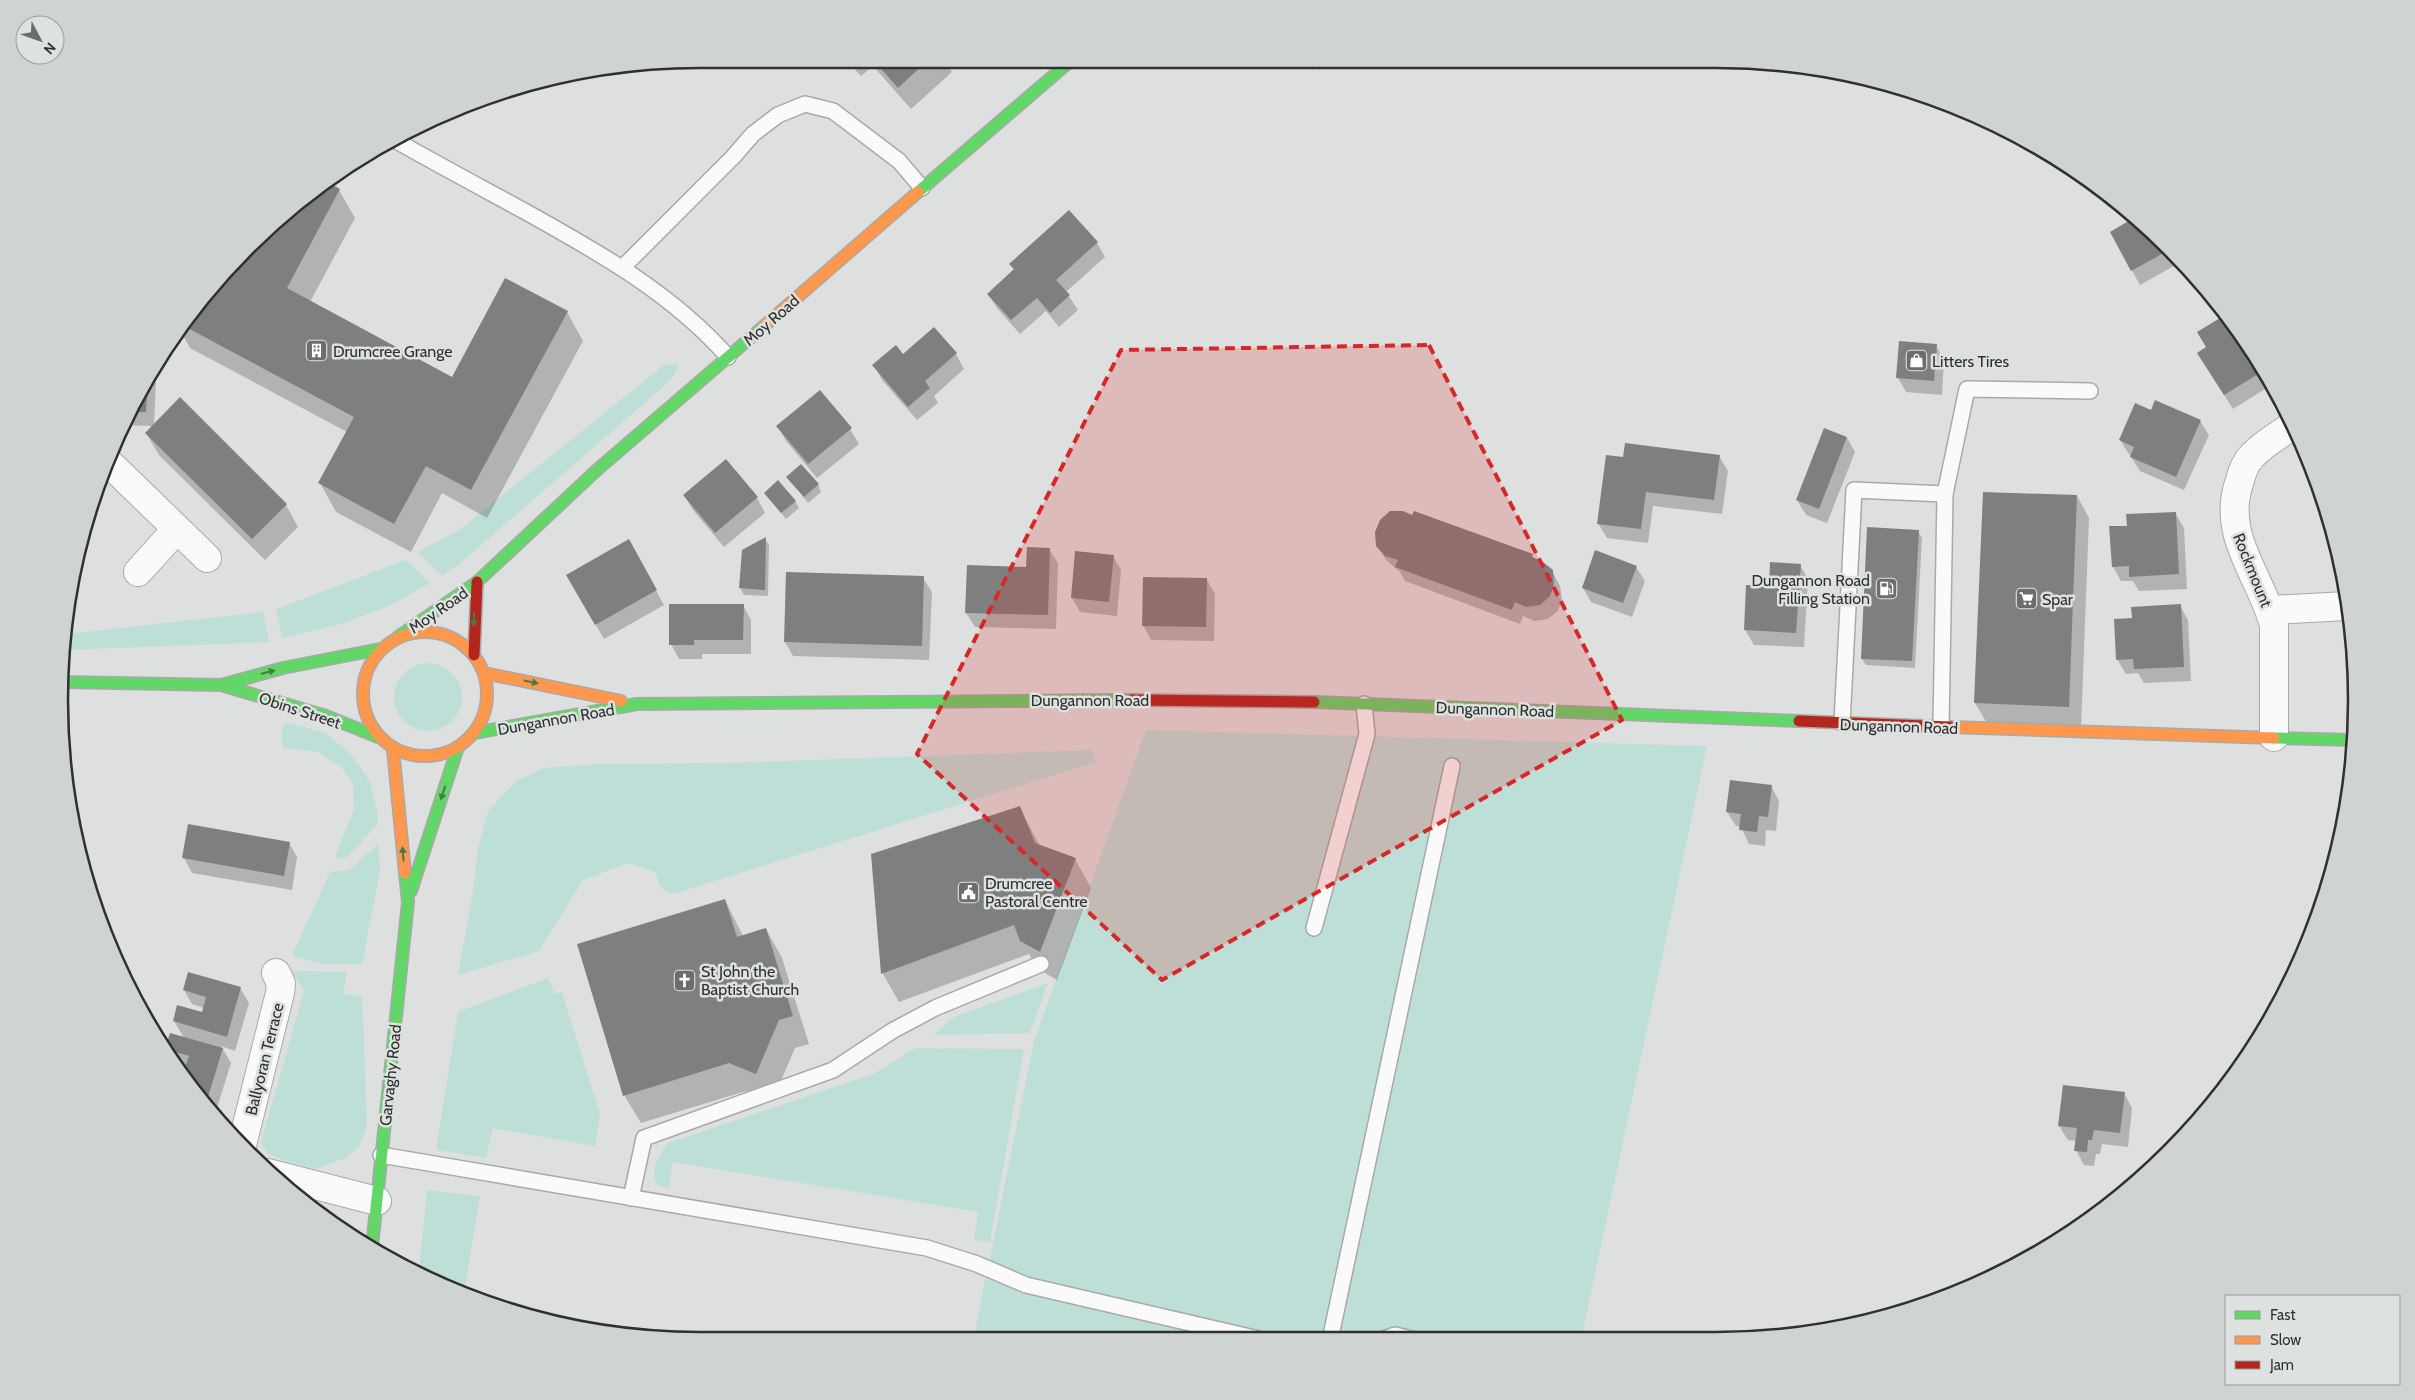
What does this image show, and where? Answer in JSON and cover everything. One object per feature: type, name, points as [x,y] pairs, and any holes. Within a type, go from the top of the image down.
[{"type":"main road","name":"Moy Road","points":[[398,637],[477,582],[598,469],[1062,68]]},
{"type":"main road","name":"Moy Road","points":[[474,655],[477,582]]},
{"type":"main road","points":[[418,632],[439,633],[458,641],[474,655],[484,673],[488,693],[485,713],[474,733],[458,747],[443,754],[426,757],[409,756],[393,749],[378,737],[368,722],[362,705],[362,686],[368,666],[380,649],[398,637],[418,632]]},
{"type":"main road","name":"Obins Street","points":[[221,685],[283,668],[380,649]]},
{"type":"main road","name":"Dungannon Road","points":[[484,673],[637,704]]},
{"type":"main road","name":"Obins Street","points":[[68,682],[221,685],[326,716],[378,737]]},
{"type":"main road","name":"Dungannon Road","points":[[474,733],[637,704],[877,700],[1255,700],[1941,727],[2346,740]]},
{"type":"main road","name":"Garvaghy Road","points":[[408,902],[458,747]]},
{"type":"main road","name":"Garvaghy Road","points":[[373,1241],[408,902],[393,749]]},
{"type":"street","name":"Rockmount","points":[[2274,737],[2274,625],[2270,610],[2237,539],[2233,516],[2235,493],[2251,457],[2287,430]]},
{"type":"street","points":[[113,467],[207,558]]},
{"type":"street","points":[[138,572],[176,530]]},
{"type":"street","points":[[2270,610],[2340,606]]},
{"type":"street","name":"Ballyoran Terrace","points":[[244,1138],[280,993],[281,983],[276,973]]},
{"type":"street","points":[[285,1177],[377,1201]]},
{"type":"lane","points":[[622,268],[733,157],[753,134],[778,115],[805,104],[833,111],[899,161],[922,188]]},
{"type":"lane","points":[[401,143],[575,239],[622,268],[696,322],[728,357]]},
{"type":"lane","points":[[1941,727],[1945,494],[1967,389],[2090,391]]},
{"type":"lane","points":[[1842,723],[1854,490],[1945,494]]},
{"type":"lane","points":[[1314,928],[1368,734],[1364,704]]},
{"type":"lane","points":[[1332,1332],[1452,766]]},
{"type":"lane","points":[[630,1198],[644,1138],[833,1070],[892,1031],[935,1008],[1041,964]]},
{"type":"lane","points":[[381,1155],[927,1248],[977,1264],[1026,1285],[1229,1332]]},
{"type":"highlighted area","points":[[1429,345],[1622,720],[1162,980],[917,754],[1121,350]]},
{"type":"green space","points":[[679,365],[671,380],[463,561],[442,576],[418,552],[459,530],[663,366]]},
{"type":"green space","points":[[406,560],[430,583],[389,606],[341,624],[282,638],[276,609]]},
{"type":"green space","points":[[263,612],[269,642],[70,650],[71,634]]},
{"type":"green space","points":[[435,663],[447,669],[456,678],[462,690],[460,710],[452,721],[435,731],[421,731],[404,721],[396,710],[394,690],[404,673],[415,665]]},
{"type":"green space","points":[[285,722],[325,733],[350,753],[370,782],[378,814],[378,824],[347,857],[338,859],[335,856],[354,809],[353,783],[341,767],[318,752],[283,748],[281,735]]},
{"type":"green space","points":[[1146,730],[1707,746],[1583,1332],[975,1332],[1034,1041]]},
{"type":"green space","points":[[1092,750],[1096,762],[673,894],[661,888],[655,872],[629,863],[583,880],[539,951],[458,975],[473,891],[478,848],[488,811],[516,781],[543,768],[602,764],[729,763]]},
{"type":"green space","points":[[378,844],[380,871],[362,964],[322,964],[292,956],[330,872],[349,870]]},
{"type":"green space","points":[[292,971],[347,972],[343,994],[362,996],[367,1124],[360,1146],[343,1159],[315,1169],[285,1161],[267,1153],[261,1142],[304,991]]},
{"type":"green space","points":[[548,978],[555,994],[562,992],[600,1114],[595,1146],[493,1128],[486,1158],[436,1150],[458,1012]]},
{"type":"green space","points":[[1048,983],[1030,1033],[933,1035],[954,1017]]},
{"type":"green space","points":[[916,1048],[1024,1049],[990,1242],[974,1240],[978,1212],[673,1162],[669,1188],[657,1185],[654,1173],[656,1163],[668,1143],[873,1074]]},
{"type":"green space","points":[[427,1190],[480,1196],[465,1287],[419,1267]]},
{"type":"building","points":[[880,68],[920,68],[898,88]]},
{"type":"building","name":"Drumcree Grange","points":[[333,185],[340,189],[287,288],[452,377],[505,278],[568,311],[471,490],[426,466],[394,524],[318,483],[354,417],[188,328],[224,283],[253,253],[283,224]]},
{"type":"building","points":[[1069,210],[1098,242],[1056,280],[1070,295],[1050,313],[1037,298],[1011,320],[987,294],[1014,269],[1009,264]]},
{"type":"building","points":[[2128,221],[2163,254],[2131,271],[2110,232]]},
{"type":"building","points":[[2219,318],[2257,375],[2224,395],[2197,353],[2206,347],[2197,332]]},
{"type":"building","points":[[934,327],[957,353],[925,381],[930,388],[908,407],[872,365],[896,345],[903,354]]},
{"type":"building","name":"Litters Tires","points":[[1899,341],[1937,344],[1934,381],[1896,378]]},
{"type":"building","points":[[820,390],[852,428],[808,464],[776,426]]},
{"type":"building","points":[[147,393],[146,412],[137,412]]},
{"type":"building","points":[[180,397],[287,504],[252,539],[145,433]]},
{"type":"building","points":[[2155,400],[2201,420],[2176,477],[2130,457],[2134,447],[2119,440],[2135,403],[2151,410]]},
{"type":"building","points":[[1824,428],[1847,437],[1819,509],[1796,500]]},
{"type":"building","points":[[1625,443],[1720,455],[1714,500],[1646,492],[1641,529],[1597,524],[1606,455],[1623,457]]},
{"type":"building","points":[[726,459],[758,497],[715,533],[683,495]]},
{"type":"building","points":[[801,464],[819,484],[804,497],[786,477]]},
{"type":"building","points":[[778,480],[796,501],[781,513],[764,493]]},
{"type":"building","name":"Spar","points":[[1983,492],[2077,495],[2069,707],[1974,703]]},
{"type":"building","points":[[1390,511],[1403,511],[1412,515],[1414,511],[1533,554],[1532,557],[1543,562],[1553,570],[1554,584],[1550,596],[1540,605],[1526,607],[1515,602],[1512,610],[1395,567],[1398,560],[1385,556],[1376,546],[1375,532],[1380,520]]},
{"type":"building","points":[[2176,512],[2179,574],[2129,577],[2129,566],[2112,567],[2109,526],[2127,526],[2126,514]]},
{"type":"building","points":[[1867,527],[1919,530],[1912,661],[1861,659]]},
{"type":"building","points":[[766,537],[765,590],[739,588],[742,550]]},
{"type":"building","points":[[629,539],[657,590],[595,625],[566,575]]},
{"type":"building","points":[[1027,547],[1050,548],[1048,615],[965,613],[967,565],[1026,567]]},
{"type":"building","points":[[1595,550],[1637,566],[1623,603],[1582,588]]},
{"type":"building","points":[[1075,551],[1114,555],[1109,602],[1071,598]]},
{"type":"building","points":[[1770,562],[1801,564],[1796,633],[1744,630],[1746,585],[1769,586]]},
{"type":"building","points":[[786,572],[924,576],[922,646],[784,642]]},
{"type":"building","points":[[1143,577],[1207,578],[1206,627],[1142,626]]},
{"type":"building","points":[[669,604],[744,604],[743,640],[694,640],[694,645],[669,645]]},
{"type":"building","points":[[2181,604],[2184,667],[2134,669],[2133,659],[2116,660],[2114,619],[2132,618],[2131,607]]},
{"type":"building","points":[[1730,780],[1772,785],[1768,817],[1759,816],[1757,832],[1739,830],[1741,814],[1726,812]]},
{"type":"building","name":"Drumcree Pastoral Centre","points":[[1020,806],[1035,843],[1076,858],[1040,952],[1020,941],[1014,925],[881,974],[871,854]]},
{"type":"building","points":[[188,824],[290,842],[284,876],[182,858]]},
{"type":"building","name":"St John the Baptist Church","points":[[725,899],[737,937],[766,928],[793,1016],[779,1020],[756,1074],[729,1063],[623,1096],[577,944]]},
{"type":"building","points":[[188,972],[241,987],[227,1037],[173,1021],[177,1005],[202,1012],[206,997],[183,990]]},
{"type":"building","points":[[170,1033],[223,1048],[208,1097],[185,1067],[189,1056],[175,1052],[168,1041]]},
{"type":"building","points":[[2063,1085],[2125,1092],[2120,1133],[2094,1130],[2092,1140],[2088,1140],[2087,1152],[2074,1151],[2077,1128],[2058,1126]]},
{"type":"traffic: fast","points":[[918,192],[1062,68]]},
{"type":"traffic: fast","points":[[398,637],[477,582],[598,469],[763,327]]},
{"type":"traffic: fast","points":[[68,682],[221,685],[283,668],[380,649]]},
{"type":"traffic: fast","points":[[221,685],[326,716],[378,737]]},
{"type":"traffic: fast","points":[[474,733],[637,704],[1131,700]]},
{"type":"traffic: fast","points":[[1314,702],[1799,721]]},
{"type":"traffic: fast","points":[[2274,738],[2346,740]]},
{"type":"traffic: fast","points":[[411,891],[458,747]]},
{"type":"traffic: fast","points":[[373,1241],[408,902],[405,873]]},
{"type":"traffic: slow","points":[[763,327],[918,192]]},
{"type":"traffic: slow","points":[[425,632],[449,636],[469,650],[483,670],[487,694],[483,718],[469,738],[449,752],[425,756],[401,752],[381,738],[367,718],[363,694],[367,670],[381,650],[401,636],[425,632]]},
{"type":"traffic: slow","points":[[484,673],[621,701]]},
{"type":"traffic: slow","points":[[1950,727],[2274,738]]},
{"type":"traffic: slow","points":[[393,749],[405,873]]},
{"type":"traffic: jam","points":[[474,655],[477,582]]},
{"type":"traffic: jam","points":[[1131,700],[1314,702]]},
{"type":"traffic: jam","points":[[1799,721],[1950,727]]},
{"type":"place","name":"Drumcree Grange","points":[[317,351]]},
{"type":"place","name":"Litters Tires","points":[[1916,361]]},
{"type":"place","name":"Dungannon Road Filling Station","points":[[1886,589]]},
{"type":"place","name":"Spar","points":[[2026,599]]},
{"type":"place","name":"Drumcree Pastoral Centre","points":[[969,892]]},
{"type":"place","name":"St John the Baptist Church","points":[[685,980]]}]
